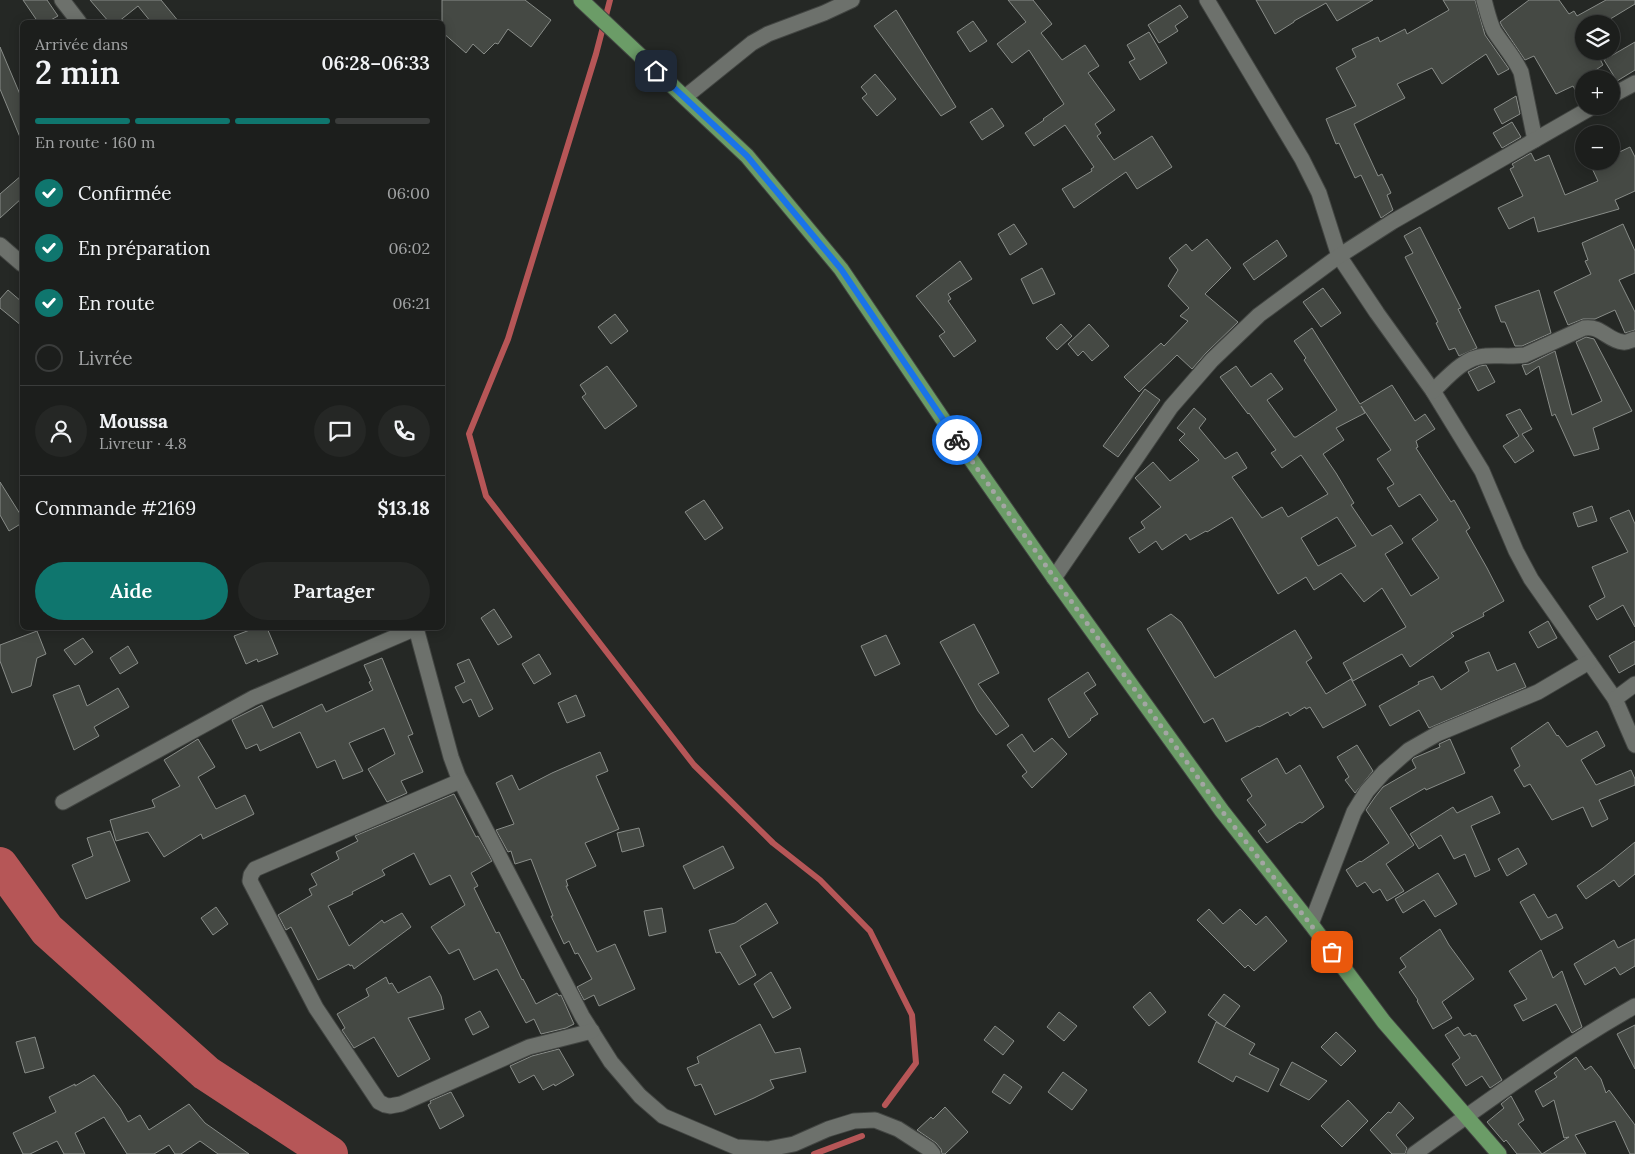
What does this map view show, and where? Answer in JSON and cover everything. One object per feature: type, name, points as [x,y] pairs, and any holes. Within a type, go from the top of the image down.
[{"type":"main road","points":[[584,2],[747,156],[841,269],[1054,578],[1222,811],[1311,924],[1384,1022],[1499,1154]]},
{"type":"street","points":[[62,0],[77,20]]},
{"type":"street","points":[[685,96],[752,43],[768,34],[824,13],[852,0]]},
{"type":"street","points":[[1207,0],[1302,159],[1319,193],[1339,256],[1433,391],[1482,471],[1516,551],[1532,579],[1615,699],[1635,745]]},
{"type":"street","points":[[1484,0],[1491,24],[1521,72],[1535,140]]},
{"type":"street","points":[[1620,91],[1635,83]]},
{"type":"street","points":[[1054,578],[1171,408],[1212,360],[1259,315],[1339,256],[1392,222],[1578,115]]},
{"type":"street","points":[[0,245],[20,262]]},
{"type":"street","points":[[1433,391],[1469,361],[1483,356],[1525,355],[1584,328],[1592,327],[1620,342],[1625,343],[1635,339]]},
{"type":"street","points":[[63,802],[253,698],[411,630]]},
{"type":"street","points":[[417,630],[451,757],[460,781],[572,999],[610,1062],[640,1096],[663,1116],[736,1147],[768,1149],[794,1144],[828,1129],[854,1121],[875,1120],[898,1129],[933,1154]]},
{"type":"street","points":[[1311,924],[1354,812],[1367,791],[1384,772],[1409,750],[1437,734],[1538,692],[1589,662]]},
{"type":"street","points":[[1615,699],[1635,684]]},
{"type":"street","points":[[460,781],[255,869],[251,875],[250,881],[316,1008],[379,1102],[390,1106],[401,1104],[529,1047],[592,1031]]},
{"type":"street","points":[[1414,1154],[1592,1032],[1635,1006]]},
{"type":"building","points":[[23,0],[47,0],[58,16],[51,20],[37,20]]},
{"type":"building","points":[[90,0],[161,0],[177,20],[149,20],[138,6],[120,20],[107,20]]},
{"type":"building","points":[[442,0],[525,0],[551,20],[531,47],[508,29],[498,44],[495,43],[484,54],[473,44],[466,53],[445,35],[445,20],[442,20]]},
{"type":"building","points":[[1008,0],[1033,0],[1052,24],[1041,33],[1062,60],[1085,45],[1099,66],[1088,73],[1115,110],[1095,124],[1101,133],[1097,136],[1114,160],[1152,136],[1172,167],[1137,189],[1126,172],[1074,208],[1062,189],[1092,171],[1091,169],[1094,167],[1065,125],[1034,146],[1025,133],[1064,104],[1029,50],[1012,63],[997,44],[1026,22]]},
{"type":"building","points":[[1256,0],[1373,0],[1337,21],[1326,3],[1275,34]]},
{"type":"building","points":[[1443,0],[1475,0],[1485,35],[1509,69],[1498,75],[1486,54],[1442,84],[1432,68],[1397,84],[1405,98],[1354,124],[1378,176],[1382,174],[1391,193],[1387,195],[1393,210],[1381,218],[1361,175],[1355,178],[1339,143],[1336,144],[1326,119],[1356,106],[1336,68],[1356,57],[1352,49],[1378,37],[1380,42],[1405,29],[1407,34],[1449,10]]},
{"type":"building","points":[[1529,0],[1559,0],[1569,14],[1574,11],[1576,15],[1575,60],[1600,60],[1603,65],[1596,70],[1575,70],[1575,90],[1573,86],[1556,94],[1534,56],[1525,60],[1500,22]]},
{"type":"building","points":[[1606,0],[1635,0],[1635,4],[1617,15],[1579,15]]},
{"type":"building","points":[[1180,5],[1188,17],[1175,26],[1178,31],[1159,43],[1148,25]]},
{"type":"building","points":[[896,10],[956,107],[941,116],[874,26]]},
{"type":"building","points":[[973,21],[987,41],[970,52],[957,32]]},
{"type":"building","points":[[1149,32],[1167,63],[1140,80],[1129,62],[1135,59],[1127,45]]},
{"type":"building","points":[[1635,42],[1635,70],[1620,79],[1620,70],[1610,70],[1604,60],[1620,60],[1620,51]]},
{"type":"building","points":[[0,47],[20,94],[20,137],[0,89]]},
{"type":"building","points":[[875,74],[896,99],[877,116],[862,98],[867,94],[861,87]]},
{"type":"building","points":[[1516,96],[1520,114],[1502,124],[1494,109]]},
{"type":"building","points":[[992,108],[1004,126],[982,140],[970,122]]},
{"type":"building","points":[[1512,122],[1521,137],[1502,148],[1493,133]]},
{"type":"building","points":[[1630,147],[1635,157],[1635,191],[1615,200],[1619,209],[1538,232],[1534,217],[1509,229],[1498,208],[1523,196],[1510,169],[1514,167],[1512,164],[1531,153],[1535,161],[1549,155],[1565,195],[1598,181],[1593,170],[1620,170],[1620,152]]},
{"type":"building","points":[[20,177],[20,200],[0,218],[0,194]]},
{"type":"building","points":[[1014,224],[1027,244],[1010,255],[998,234]]},
{"type":"building","points":[[1623,224],[1635,251],[1635,273],[1619,280],[1635,312],[1635,330],[1625,333],[1615,310],[1595,319],[1583,319],[1568,325],[1554,292],[1591,274],[1585,261],[1588,260],[1582,243]]},
{"type":"building","points":[[1420,227],[1461,308],[1458,309],[1477,348],[1459,356],[1455,348],[1449,350],[1436,323],[1438,322],[1405,257],[1413,253],[1404,236]]},
{"type":"building","points":[[1207,239],[1231,268],[1205,294],[1238,322],[1192,369],[1177,355],[1139,392],[1124,377],[1161,343],[1164,346],[1188,321],[1180,316],[1189,308],[1168,286],[1178,270],[1169,258],[1186,244],[1192,251]]},
{"type":"building","points":[[1277,240],[1287,256],[1254,280],[1243,264]]},
{"type":"building","points":[[960,261],[972,279],[948,294],[951,299],[948,301],[976,341],[954,357],[939,336],[945,332],[916,296]]},
{"type":"building","points":[[1042,268],[1055,294],[1033,304],[1021,279]]},
{"type":"building","points":[[1323,288],[1341,313],[1321,327],[1303,302]]},
{"type":"building","points":[[8,290],[20,300],[20,324],[0,308],[0,299]]},
{"type":"building","points":[[1539,290],[1551,333],[1522,346],[1515,346],[1505,322],[1501,322],[1495,306]]},
{"type":"building","points":[[615,314],[628,331],[611,344],[598,327]]},
{"type":"building","points":[[1061,324],[1072,336],[1057,350],[1046,338]]},
{"type":"building","points":[[1089,324],[1109,346],[1092,361],[1083,351],[1078,356],[1068,344]]},
{"type":"building","points":[[1312,328],[1360,404],[1392,385],[1415,421],[1425,414],[1435,429],[1416,441],[1418,447],[1416,448],[1451,502],[1454,500],[1470,528],[1466,531],[1504,601],[1483,613],[1484,616],[1451,633],[1454,636],[1410,667],[1402,654],[1353,681],[1343,663],[1406,627],[1382,588],[1364,602],[1341,573],[1314,590],[1306,577],[1278,594],[1232,517],[1190,540],[1186,534],[1162,550],[1156,541],[1139,553],[1129,538],[1145,528],[1141,522],[1161,507],[1135,478],[1153,462],[1170,481],[1199,460],[1179,440],[1185,434],[1177,428],[1194,408],[1206,419],[1199,428],[1225,459],[1237,452],[1247,468],[1232,477],[1262,518],[1282,507],[1288,517],[1328,494],[1301,455],[1282,468],[1271,453],[1276,450],[1220,377],[1236,366],[1251,387],[1271,373],[1283,389],[1267,400],[1294,437],[1296,437],[1337,410],[1304,360],[1306,358],[1294,341]],"holes":[[[1361,406],[1391,450],[1377,459],[1394,484],[1387,488],[1399,507],[1420,494],[1438,520],[1412,539],[1439,578],[1411,596],[1385,554],[1403,543],[1391,525],[1372,536],[1351,505],[1354,503],[1323,454],[1344,440],[1336,428],[1365,413]],[[1337,517],[1356,546],[1318,566],[1301,538]]]},
{"type":"building","points":[[1586,337],[1594,339],[1632,411],[1593,428],[1599,449],[1574,456],[1555,414],[1552,416],[1539,366],[1526,375],[1522,365],[1529,364],[1555,351],[1572,415],[1602,401],[1576,342]]},
{"type":"building","points":[[1486,365],[1495,382],[1478,391],[1468,372]]},
{"type":"building","points":[[607,366],[637,406],[605,429],[582,397],[586,394],[580,385]]},
{"type":"building","points":[[1145,389],[1160,400],[1118,457],[1103,446]]},
{"type":"building","points":[[1520,409],[1532,429],[1522,434],[1534,451],[1515,463],[1503,446],[1519,436],[1506,415]]},
{"type":"building","points":[[0,482],[20,514],[20,524],[9,531],[0,515]]},
{"type":"building","points":[[704,500],[723,528],[705,540],[685,512]]},
{"type":"building","points":[[1592,506],[1597,521],[1578,527],[1573,513]]},
{"type":"building","points":[[1629,510],[1635,524],[1635,627],[1623,605],[1597,620],[1589,606],[1605,597],[1592,567],[1628,552],[1610,518]]},
{"type":"building","points":[[494,609],[512,637],[498,645],[481,618]]},
{"type":"building","points":[[1171,614],[1181,622],[1215,678],[1295,630],[1312,658],[1306,662],[1326,694],[1351,679],[1366,705],[1323,728],[1310,707],[1306,709],[1305,707],[1290,716],[1288,712],[1226,742],[1213,718],[1204,723],[1147,629]]},
{"type":"building","points":[[1548,621],[1557,638],[1538,648],[1529,632]]},
{"type":"building","points":[[974,624],[999,673],[978,684],[1009,726],[996,735],[978,711],[940,642]]},
{"type":"building","points":[[250,630],[268,630],[278,654],[258,662],[257,659],[246,664],[234,636]]},
{"type":"building","points":[[37,631],[46,654],[37,658],[31,686],[12,693],[0,661],[0,645]]},
{"type":"building","points":[[886,635],[900,664],[875,676],[861,646]]},
{"type":"building","points":[[83,638],[93,652],[75,665],[64,650]]},
{"type":"building","points":[[1635,641],[1635,664],[1619,673],[1609,656]]},
{"type":"building","points":[[128,646],[138,663],[120,674],[110,658]]},
{"type":"building","points":[[1489,652],[1497,671],[1515,663],[1526,687],[1429,728],[1419,710],[1390,726],[1379,706],[1419,684],[1418,682],[1433,676],[1441,690],[1469,671],[1465,662]]},
{"type":"building","points":[[539,654],[551,674],[534,684],[522,664]]},
{"type":"building","points":[[382,658],[413,734],[408,736],[423,772],[401,781],[407,793],[387,802],[368,769],[395,754],[384,728],[349,743],[363,771],[343,779],[335,760],[317,768],[300,732],[260,751],[257,744],[246,749],[232,720],[262,705],[273,728],[322,704],[326,712],[373,690],[364,665]]},
{"type":"building","points":[[469,659],[493,709],[479,717],[471,699],[463,703],[455,687],[465,682],[457,664]]},
{"type":"building","points":[[1088,672],[1096,685],[1084,693],[1098,714],[1069,738],[1048,699]]},
{"type":"building","points":[[79,685],[87,706],[118,688],[129,707],[94,727],[99,736],[74,750],[53,695]]},
{"type":"building","points":[[576,695],[585,716],[567,723],[558,703]]},
{"type":"building","points":[[1548,722],[1567,747],[1597,731],[1605,746],[1581,760],[1596,785],[1631,770],[1635,779],[1635,785],[1599,800],[1608,819],[1592,827],[1583,807],[1552,820],[1530,784],[1524,787],[1514,770],[1520,766],[1511,748]]},
{"type":"building","points":[[1022,734],[1034,752],[1052,738],[1067,754],[1032,788],[1022,776],[1027,772],[1007,745]]},
{"type":"building","points":[[198,739],[215,767],[198,777],[216,809],[245,795],[254,814],[203,839],[201,834],[164,857],[148,832],[116,841],[110,820],[155,807],[152,800],[180,786],[164,760]]},
{"type":"building","points":[[1450,739],[1465,773],[1426,790],[1425,788],[1390,808],[1414,845],[1386,864],[1404,891],[1387,901],[1380,889],[1373,893],[1365,882],[1357,887],[1346,870],[1389,843],[1366,810],[1383,787],[1416,768],[1412,760],[1414,758],[1440,747],[1439,744]]},
{"type":"building","points":[[1357,745],[1373,771],[1355,793],[1345,780],[1349,777],[1337,757]]},
{"type":"building","points":[[600,752],[608,771],[596,776],[619,829],[585,843],[596,866],[566,880],[568,886],[566,886],[597,952],[615,944],[635,989],[599,1006],[594,995],[584,1000],[577,987],[592,979],[578,953],[575,954],[569,941],[564,944],[551,916],[553,916],[531,859],[515,864],[511,851],[508,852],[496,830],[514,824],[496,783],[512,775],[519,790]]},
{"type":"building","points":[[1277,758],[1286,774],[1300,765],[1324,807],[1302,823],[1300,822],[1267,843],[1258,831],[1266,825],[1247,800],[1252,796],[1241,779]]},
{"type":"building","points":[[454,794],[476,837],[478,836],[492,861],[471,873],[478,886],[474,888],[496,933],[499,932],[536,1004],[557,993],[559,996],[561,995],[574,1024],[566,1028],[541,1034],[534,1019],[526,1023],[497,969],[474,980],[459,949],[449,954],[431,927],[465,905],[450,875],[430,885],[414,853],[382,870],[385,875],[328,906],[349,946],[382,920],[384,923],[402,913],[411,927],[354,969],[349,964],[318,980],[291,927],[286,930],[278,915],[312,895],[309,889],[317,885],[311,874],[339,859],[336,852],[358,841],[355,836]]},
{"type":"building","points":[[1492,796],[1500,813],[1471,826],[1490,870],[1475,877],[1465,854],[1454,859],[1441,835],[1419,849],[1410,834],[1453,807],[1457,813]]},
{"type":"building","points":[[639,828],[644,846],[622,852],[617,833]]},
{"type":"building","points":[[110,831],[130,881],[86,899],[72,865],[93,856],[87,838]]},
{"type":"building","points":[[1635,842],[1635,874],[1619,887],[1614,880],[1586,899],[1577,886]]},
{"type":"building","points":[[723,846],[734,868],[694,889],[683,866]]},
{"type":"building","points":[[1518,848],[1527,864],[1507,876],[1498,859]]},
{"type":"building","points":[[1438,873],[1457,904],[1435,917],[1424,900],[1403,913],[1395,899]]},
{"type":"building","points":[[1534,894],[1548,918],[1556,914],[1563,928],[1541,940],[1520,902]]},
{"type":"building","points":[[766,903],[778,923],[740,946],[756,975],[739,985],[720,952],[716,953],[709,930],[735,923]]},
{"type":"building","points":[[216,907],[228,924],[213,935],[201,918]]},
{"type":"building","points":[[662,908],[666,932],[649,936],[644,911]]},
{"type":"building","points":[[1209,909],[1223,924],[1240,909],[1256,925],[1266,916],[1287,941],[1254,971],[1248,965],[1245,968],[1197,920]]},
{"type":"building","points":[[1440,929],[1449,945],[1474,979],[1442,1002],[1452,1018],[1433,1029],[1418,1000],[1399,972],[1406,967],[1400,958]]},
{"type":"building","points":[[1635,939],[1635,966],[1620,975],[1615,967],[1585,985],[1574,964],[1614,940],[1618,948]]},
{"type":"building","points":[[1541,950],[1553,978],[1562,971],[1582,1027],[1572,1033],[1556,1004],[1523,1021],[1514,1005],[1527,999],[1509,971]]},
{"type":"building","points":[[771,972],[791,1008],[773,1018],[754,984]]},
{"type":"building","points":[[430,976],[441,996],[444,1009],[408,1018],[430,1059],[398,1077],[374,1037],[354,1048],[342,1030],[345,1028],[337,1014],[369,996],[366,989],[386,977],[389,984],[392,983],[398,993]]},
{"type":"building","points":[[1150,992],[1166,1012],[1149,1026],[1133,1007]]},
{"type":"building","points":[[1224,994],[1240,1006],[1224,1027],[1208,1015]]},
{"type":"building","points":[[480,1011],[489,1027],[473,1035],[465,1019]]},
{"type":"building","points":[[1059,1012],[1077,1026],[1064,1041],[1047,1027]]},
{"type":"building","points":[[1216,1022],[1255,1044],[1249,1054],[1279,1069],[1268,1092],[1236,1076],[1233,1082],[1198,1062]]},
{"type":"building","points":[[760,1024],[775,1053],[800,1048],[806,1072],[770,1080],[774,1088],[715,1115],[701,1084],[695,1086],[687,1068],[699,1063],[697,1057]]},
{"type":"building","points":[[1635,1025],[1635,1069],[1617,1034]]},
{"type":"building","points":[[995,1026],[1014,1041],[1003,1055],[984,1040]]},
{"type":"building","points":[[1458,1027],[1464,1036],[1470,1033],[1472,1036],[1476,1035],[1502,1080],[1490,1088],[1482,1076],[1466,1086],[1452,1064],[1460,1058],[1445,1035]]},
{"type":"building","points":[[1336,1032],[1356,1051],[1341,1066],[1321,1047]]},
{"type":"building","points":[[35,1037],[44,1068],[25,1073],[16,1042]]},
{"type":"building","points":[[559,1049],[574,1075],[555,1086],[554,1084],[543,1090],[534,1075],[519,1083],[510,1066],[532,1056]]},
{"type":"building","points":[[1576,1057],[1585,1070],[1591,1066],[1601,1079],[1606,1093],[1609,1090],[1635,1125],[1635,1154],[1630,1154],[1615,1121],[1575,1135],[1586,1154],[1542,1154],[1569,1137],[1564,1138],[1554,1100],[1543,1107],[1535,1091],[1557,1077],[1554,1073]]},
{"type":"building","points":[[1292,1062],[1327,1081],[1309,1100],[1280,1085]]},
{"type":"building","points":[[1063,1072],[1087,1090],[1072,1110],[1048,1092]]},
{"type":"building","points":[[1004,1074],[1022,1087],[1010,1104],[992,1092]]},
{"type":"building","points":[[94,1075],[120,1108],[128,1122],[140,1115],[149,1130],[189,1104],[205,1123],[249,1154],[218,1154],[200,1141],[181,1154],[175,1154],[169,1145],[154,1154],[127,1154],[104,1117],[75,1133],[85,1154],[64,1154],[57,1141],[30,1154],[23,1154],[13,1133],[56,1112],[49,1097],[75,1084],[75,1086]]},
{"type":"building","points":[[451,1092],[464,1116],[440,1129],[428,1105],[431,1103],[430,1101]]},
{"type":"building","points":[[1511,1096],[1524,1120],[1518,1124],[1542,1154],[1517,1154],[1506,1140],[1504,1142],[1487,1122],[1504,1108],[1501,1104]]},
{"type":"building","points":[[1348,1100],[1368,1121],[1342,1147],[1321,1126]]},
{"type":"building","points":[[1399,1102],[1414,1118],[1396,1135],[1407,1148],[1405,1154],[1392,1154],[1370,1130],[1388,1112],[1391,1113]]},
{"type":"building","points":[[945,1107],[968,1132],[945,1154],[942,1154],[941,1149],[936,1143],[917,1130],[931,1117],[933,1119]]},
{"type":"waterway","points":[[610,0],[596,54],[508,339],[469,434],[486,496],[694,765],[773,843],[820,880],[870,931],[912,1015],[916,1063],[885,1105]]},
{"type":"waterway","points":[[0,865],[47,930],[206,1073],[330,1154]]},
{"type":"waterway","points":[[814,1154],[862,1136]]},
{"type":"way so far","points":[[957,440],[1222,811],[1332,952]]},
{"type":"route","points":[[656,71],[685,96],[747,156],[841,269],[957,440]]}]
